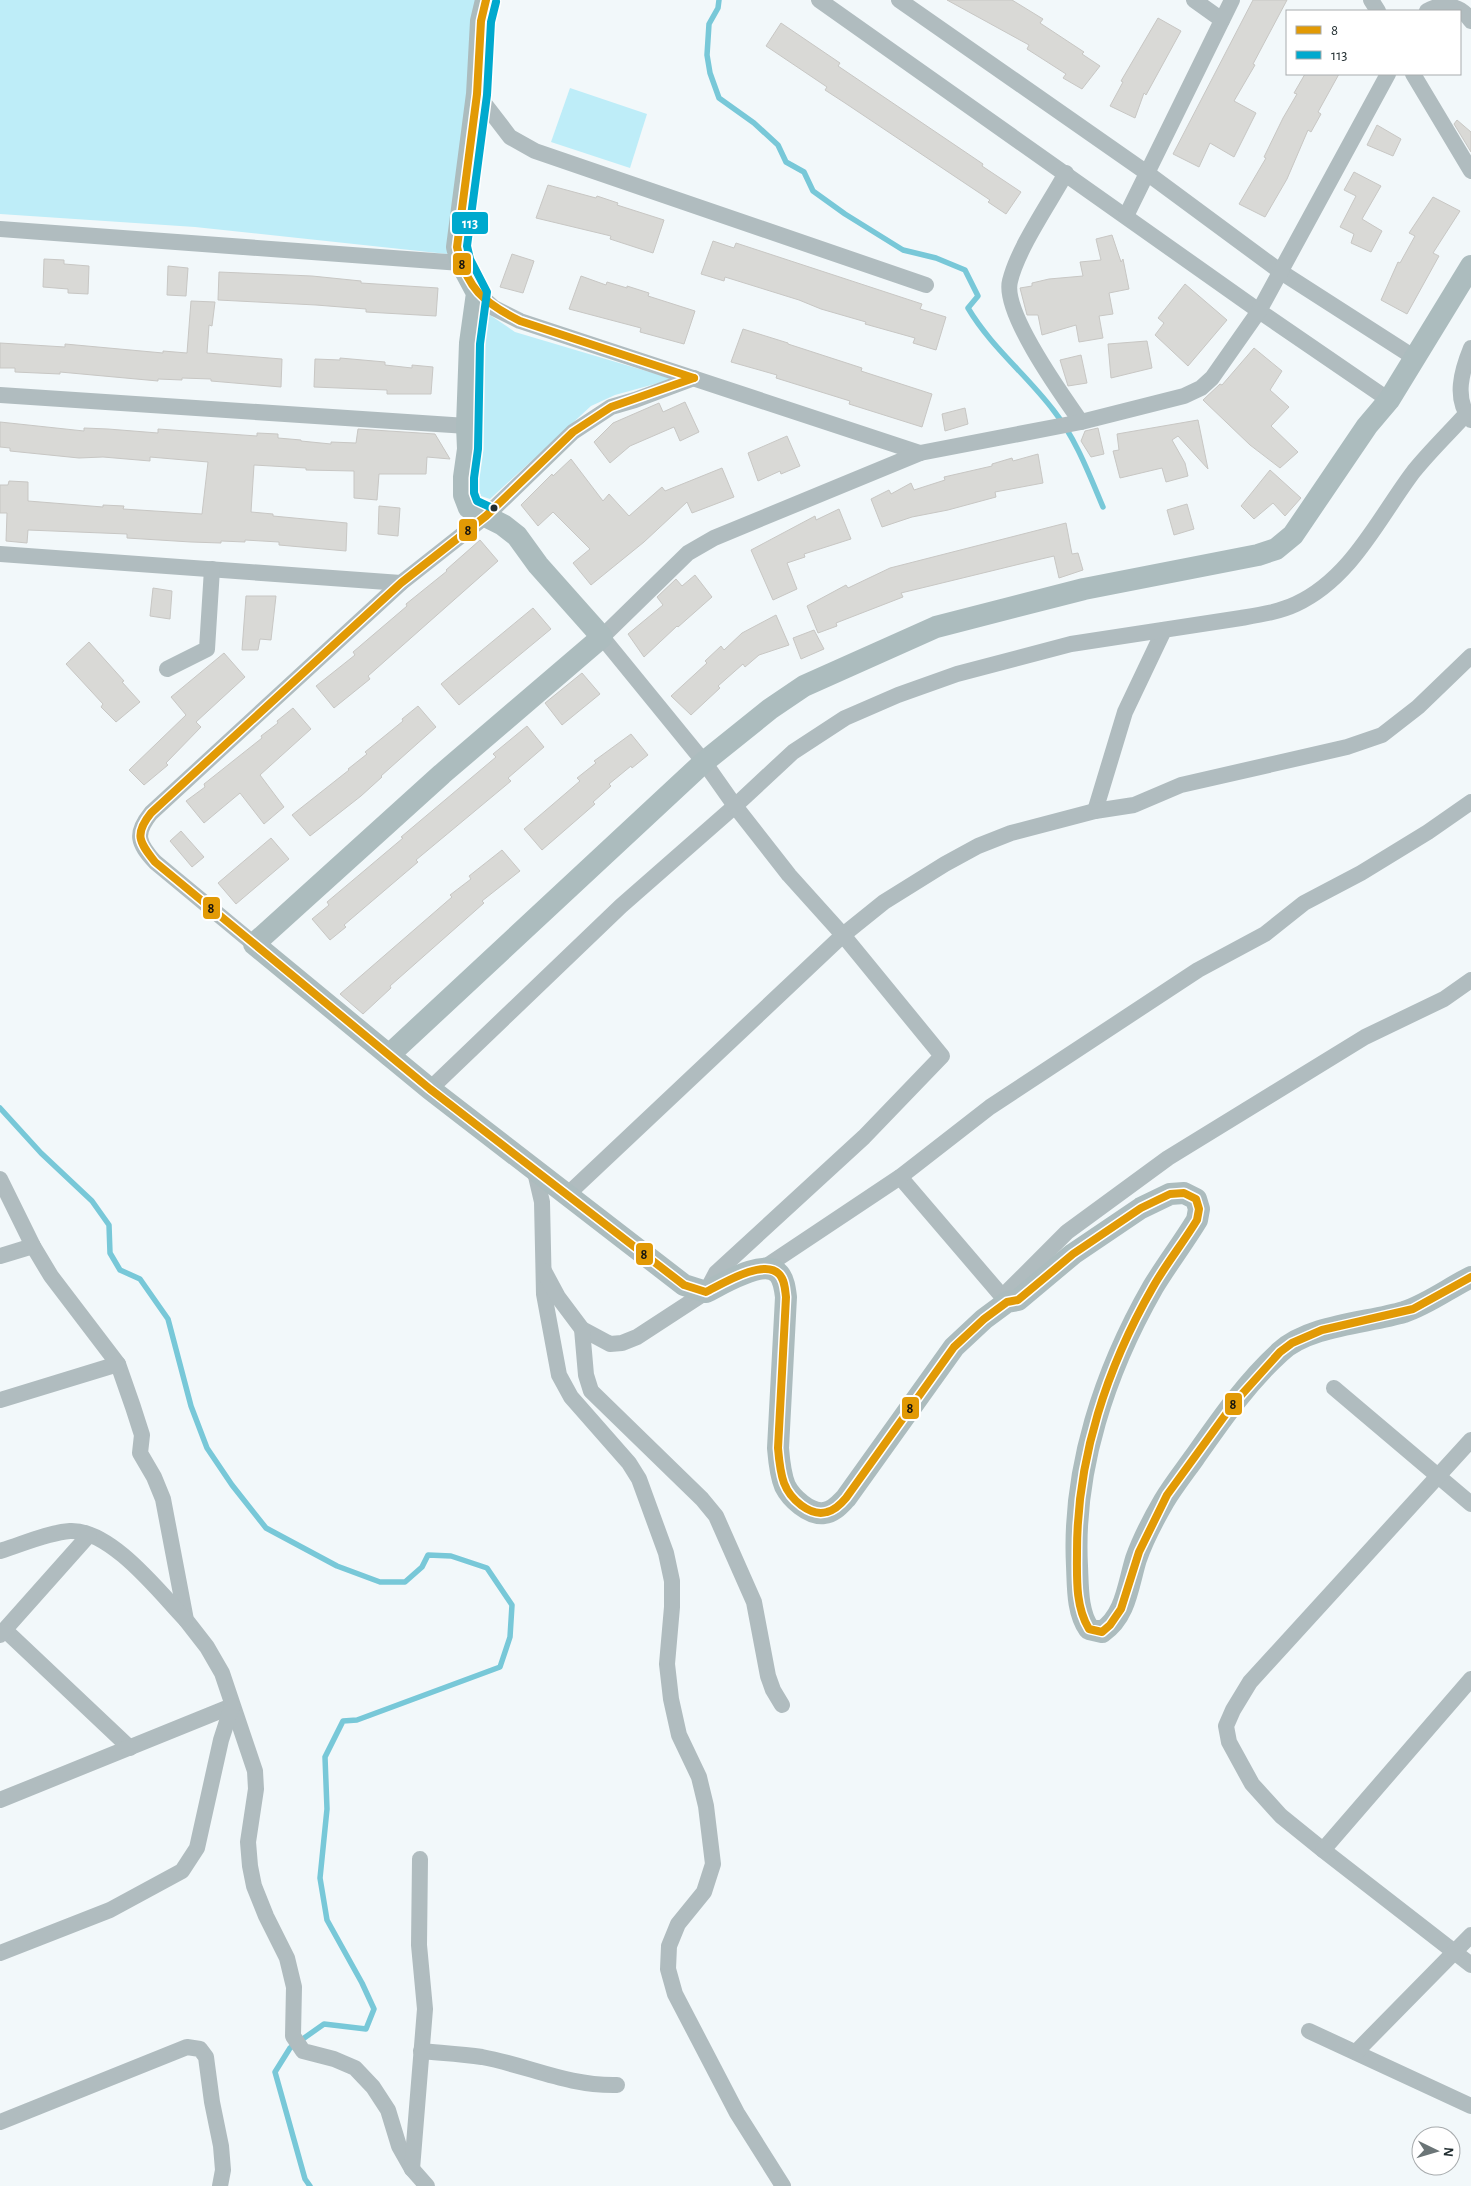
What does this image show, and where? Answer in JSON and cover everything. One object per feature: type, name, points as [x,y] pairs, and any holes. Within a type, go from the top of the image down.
[{"type":"street","points":[[486,0],[481,21],[478,94],[457,247],[461,263],[477,293],[494,308],[520,321],[920,453]]},
{"type":"street","points":[[819,0],[1259,311],[1389,400]]},
{"type":"street","points":[[899,0],[1147,173],[1281,272],[1415,358]]},
{"type":"street","points":[[1194,0],[1222,20]]},
{"type":"street","points":[[1126,216],[1232,0]]},
{"type":"street","points":[[1430,10],[1445,4],[1459,10]]},
{"type":"street","points":[[1461,12],[1471,21]]},
{"type":"street","points":[[254,944],[442,774],[602,637],[699,545],[920,453],[1080,422],[1184,396],[1201,388],[1212,378],[1259,311],[1387,75]]},
{"type":"street","points":[[1413,75],[1471,171]]},
{"type":"street","points":[[478,94],[510,137],[535,151],[926,285]]},
{"type":"street","points":[[1066,173],[1026,242],[1010,282],[1010,299],[1032,348],[1080,422]]},
{"type":"street","points":[[0,229],[461,263]]},
{"type":"street","points":[[389,1055],[704,762],[770,709],[804,686],[936,626],[1084,589],[1258,555],[1276,549],[1293,535],[1367,426],[1389,400],[1471,266]]},
{"type":"street","points":[[477,293],[470,343],[468,449],[464,495],[469,508],[503,525],[517,536],[538,565],[602,637],[704,762],[735,806],[789,875],[843,935],[942,1056],[864,1138],[716,1273],[706,1292]]},
{"type":"street","points":[[430,1089],[621,906],[735,806],[793,752],[845,718],[898,695],[957,674],[1071,644],[1266,614],[1296,604],[1318,591],[1342,570],[1373,533],[1414,471],[1468,417],[1460,386],[1464,365],[1471,348]]},
{"type":"street","points":[[694,378],[611,407],[595,415],[573,432],[486,516],[401,583],[151,813],[142,824],[139,838],[145,850],[155,862],[430,1089],[667,1274],[684,1285],[706,1292]]},
{"type":"street","points":[[0,395],[467,426]]},
{"type":"street","points":[[0,554],[401,583]]},
{"type":"street","points":[[167,669],[207,649],[212,569]]},
{"type":"street","points":[[1095,811],[1126,712],[1164,630]]},
{"type":"street","points":[[566,1195],[843,935],[884,902],[944,864],[978,846],[1011,834],[1095,811],[1134,805],[1181,785],[1347,747],[1382,735],[1418,707],[1471,656]]},
{"type":"street","points":[[762,1269],[900,1177],[990,1107],[1198,970],[1265,934],[1304,903],[1361,873],[1428,832],[1471,802]]},
{"type":"street","points":[[1007,1302],[1009,1290],[1067,1232],[1168,1158],[1365,1037],[1444,999],[1471,980]]},
{"type":"street","points":[[536,1172],[542,1202],[546,1317],[559,1375],[571,1397],[629,1463],[639,1479],[666,1554],[672,1581],[672,1607],[667,1664],[671,1699],[679,1735],[699,1778],[706,1806],[713,1864],[704,1892],[678,1924],[669,1946],[668,1969],[675,1994],[737,2113],[783,2186]]},
{"type":"street","points":[[900,1177],[1007,1302]]},
{"type":"street","points":[[0,1179],[33,1246],[51,1276],[118,1364],[142,1435],[140,1453],[154,1477],[163,1499],[186,1620]]},
{"type":"street","points":[[544,1271],[565,1308],[582,1329],[610,1344],[622,1343],[637,1337],[706,1292],[746,1273],[762,1269],[775,1270],[780,1274],[786,1297],[778,1448],[780,1469],[785,1486],[797,1502],[814,1511],[824,1513],[836,1509],[846,1498],[954,1347],[984,1319],[1007,1302],[1018,1300],[1073,1254],[1141,1208],[1170,1194],[1184,1193],[1196,1199],[1199,1209],[1197,1220],[1153,1287],[1125,1343],[1108,1383],[1089,1443],[1079,1501],[1076,1539],[1079,1596],[1083,1620],[1089,1629],[1102,1632],[1111,1626],[1120,1613],[1146,1533],[1165,1500],[1240,1395],[1281,1351],[1295,1340],[1311,1334],[1403,1312],[1423,1304],[1471,1276]]},
{"type":"street","points":[[0,1256],[33,1246]]},
{"type":"street","points":[[582,1329],[586,1376],[591,1392],[702,1499],[716,1516],[754,1602],[768,1676],[773,1690],[782,1705]]},
{"type":"street","points":[[0,1400],[118,1364]]},
{"type":"street","points":[[1334,1388],[1471,1504]]},
{"type":"street","points":[[1471,1440],[1250,1682],[1232,1710],[1226,1726],[1229,1742],[1252,1784],[1281,1816],[1471,1965]]},
{"type":"street","points":[[0,1551],[55,1533],[72,1531],[103,1541],[120,1553],[154,1585],[186,1620],[207,1647],[222,1673],[255,1771],[256,1788],[248,1842],[250,1866],[254,1886],[266,1916],[287,1958],[294,1987],[292,2036],[303,2051],[355,2068],[373,2087],[388,2110],[399,2146],[412,2169],[427,2186]]},
{"type":"street","points":[[89,1535],[2,1632],[130,1748]]},
{"type":"street","points":[[1323,1850],[1471,1679]]},
{"type":"street","points":[[0,1800],[232,1706]]},
{"type":"street","points":[[0,1953],[110,1910],[182,1871],[197,1848],[221,1740],[232,1706]]},
{"type":"street","points":[[412,2169],[425,2009],[420,1945],[420,1859]]},
{"type":"street","points":[[1356,2052],[1471,1935]]},
{"type":"street","points":[[1309,2031],[1471,2106]]},
{"type":"street","points":[[0,2122],[187,2047],[200,2049],[206,2057],[223,2170],[220,2186]]},
{"type":"street","points":[[421,2051],[483,2058],[575,2083],[596,2086],[617,2085]]},
{"type":"street","points":[[223,2170],[233,2186]]},
{"type":"shaded area","points":[[0,0],[477,0],[465,128],[447,254],[195,227],[0,214]]},
{"type":"shaded area","points":[[570,88],[647,114],[630,168],[551,142]]},
{"type":"shaded area","points":[[484,311],[515,332],[673,379],[615,395],[591,406],[490,499],[481,496],[475,469],[477,361]]},
{"type":"building","points":[[947,0],[1012,0],[1043,19],[1040,23],[1084,52],[1082,54],[1100,66],[1082,89],[1063,78],[1066,74],[1027,49],[1029,45]]},
{"type":"building","points":[[1253,0],[1287,0],[1253,64],[1255,65],[1234,101],[1256,113],[1234,157],[1210,143],[1199,167],[1173,154]]},
{"type":"building","points":[[1158,18],[1181,31],[1146,95],[1144,93],[1135,118],[1110,106],[1123,82],[1121,81]]},
{"type":"building","points":[[781,23],[840,63],[838,66],[983,164],[982,166],[1021,192],[1006,214],[988,202],[990,200],[825,90],[827,87],[766,46]]},
{"type":"building","points":[[1304,75],[1338,75],[1318,112],[1321,114],[1311,132],[1308,130],[1287,179],[1265,217],[1239,204],[1266,158],[1264,157],[1297,94],[1294,93]]},
{"type":"building","points":[[1457,120],[1471,132],[1471,152],[1454,124]]},
{"type":"building","points":[[1377,125],[1401,139],[1393,156],[1367,145]]},
{"type":"building","points":[[1354,172],[1381,186],[1362,219],[1382,231],[1371,252],[1351,243],[1354,234],[1340,227],[1356,196],[1344,190]]},
{"type":"building","points":[[548,185],[596,198],[597,196],[618,203],[617,205],[664,220],[653,253],[610,239],[611,236],[536,218]]},
{"type":"building","points":[[1433,197],[1460,211],[1433,253],[1439,256],[1407,314],[1381,300],[1398,262],[1400,263],[1415,236],[1409,233]]},
{"type":"building","points":[[1112,235],[1121,262],[1123,259],[1129,289],[1109,293],[1113,314],[1099,316],[1103,338],[1079,342],[1076,325],[1042,335],[1038,315],[1027,315],[1020,288],[1032,286],[1032,283],[1049,279],[1083,276],[1080,262],[1101,260],[1096,239]]},
{"type":"building","points":[[713,241],[734,248],[736,243],[922,304],[920,309],[946,317],[936,350],[913,343],[915,338],[865,324],[866,322],[821,309],[799,300],[725,277],[724,281],[701,274]]},
{"type":"building","points":[[512,254],[534,261],[523,293],[500,287]]},
{"type":"building","points":[[44,259],[64,260],[64,264],[89,266],[88,294],[68,293],[68,289],[43,287]]},
{"type":"building","points":[[168,266],[188,268],[186,296],[167,295]]},
{"type":"building","points":[[219,272],[312,276],[361,281],[361,283],[438,288],[436,316],[366,312],[366,309],[316,305],[218,300]]},
{"type":"building","points":[[581,276],[606,285],[607,282],[627,288],[627,286],[649,293],[648,296],[695,311],[684,344],[640,332],[641,328],[569,309]]},
{"type":"building","points":[[1185,284],[1227,320],[1188,366],[1155,335],[1164,323],[1158,318]]},
{"type":"building","points":[[191,301],[215,302],[212,326],[209,325],[207,353],[282,359],[281,387],[211,381],[211,379],[182,378],[182,380],[158,379],[158,381],[60,372],[60,374],[15,372],[15,368],[0,368],[0,343],[65,347],[65,344],[163,353],[163,351],[187,353]]},
{"type":"building","points":[[743,329],[862,368],[861,371],[932,394],[922,427],[849,404],[850,401],[776,378],[777,375],[731,362]]},
{"type":"building","points":[[1147,341],[1152,368],[1111,378],[1108,344]]},
{"type":"building","points":[[1254,348],[1282,371],[1270,390],[1289,407],[1271,426],[1298,452],[1280,468],[1250,445],[1203,400],[1220,384],[1222,385]]},
{"type":"building","points":[[1081,355],[1087,383],[1068,386],[1060,360]]},
{"type":"building","points":[[340,358],[385,362],[385,365],[412,368],[412,365],[433,367],[431,394],[387,394],[387,390],[314,387],[315,359],[340,360]]},
{"type":"building","points":[[685,402],[699,432],[680,441],[674,427],[630,446],[610,463],[594,442],[613,423],[659,403],[663,412]]},
{"type":"building","points":[[965,408],[968,424],[945,431],[942,414]]},
{"type":"building","points":[[1198,420],[1208,469],[1178,436],[1172,440],[1185,463],[1188,476],[1166,482],[1162,468],[1120,478],[1113,451],[1119,450],[1117,434]]},
{"type":"building","points":[[0,422],[84,431],[84,428],[158,433],[158,429],[257,436],[257,433],[278,434],[278,438],[331,444],[331,442],[356,443],[358,429],[435,434],[450,459],[427,457],[426,474],[379,474],[377,500],[354,498],[354,471],[306,470],[306,468],[254,465],[251,512],[347,523],[346,551],[279,545],[279,542],[245,540],[245,542],[221,541],[221,543],[191,542],[127,538],[127,534],[28,530],[27,543],[6,541],[7,513],[0,513],[0,485],[8,485],[9,481],[28,482],[28,501],[103,507],[103,505],[124,506],[123,509],[202,514],[208,462],[150,457],[150,461],[103,457],[79,458],[10,451],[10,448],[0,447]]},
{"type":"building","points":[[1098,428],[1104,454],[1091,457],[1081,441],[1085,431]]},
{"type":"building","points":[[787,436],[800,466],[781,474],[780,471],[758,481],[748,453]]},
{"type":"building","points":[[1038,454],[1043,483],[995,492],[996,497],[948,510],[912,517],[882,527],[871,499],[889,490],[891,494],[911,483],[914,490],[945,480],[944,477],[992,466],[992,464],[1012,458],[1013,461]]},
{"type":"building","points":[[571,459],[603,501],[609,494],[629,516],[662,487],[665,491],[722,468],[734,497],[692,513],[687,502],[644,542],[591,585],[573,563],[590,549],[553,512],[538,526],[521,505],[552,474],[553,476]]},
{"type":"building","points":[[1270,470],[1301,498],[1285,516],[1273,503],[1254,519],[1241,506]]},
{"type":"building","points":[[1187,504],[1194,529],[1174,535],[1167,510]]},
{"type":"building","points":[[379,506],[400,508],[398,536],[378,534]]},
{"type":"building","points":[[839,509],[851,539],[804,554],[805,557],[787,563],[797,589],[773,600],[751,550],[815,516],[816,520]]},
{"type":"building","points":[[1066,523],[1072,554],[1078,553],[1083,570],[1059,578],[1054,556],[901,593],[903,597],[836,623],[837,626],[818,633],[807,606],[846,585],[848,588],[890,568]]},
{"type":"building","points":[[480,540],[498,561],[368,676],[370,679],[334,708],[316,686],[355,655],[353,652]]},
{"type":"building","points":[[695,575],[712,597],[644,657],[628,634],[663,605],[657,597],[676,579],[682,586]]},
{"type":"building","points":[[153,588],[172,591],[170,619],[150,616]]},
{"type":"building","points":[[246,596],[276,596],[271,640],[260,639],[258,650],[242,650]]},
{"type":"building","points":[[533,608],[551,629],[459,705],[441,684]]},
{"type":"building","points":[[776,615],[789,645],[759,655],[745,667],[743,664],[718,686],[720,688],[691,715],[671,696],[707,663],[705,661],[721,646],[724,650],[742,633]]},
{"type":"building","points":[[814,630],[824,649],[801,659],[793,638]]},
{"type":"building","points":[[89,642],[140,702],[116,722],[101,707],[103,704],[66,664]]},
{"type":"building","points":[[224,653],[245,677],[196,722],[201,727],[166,763],[168,765],[144,785],[129,770],[186,715],[171,697]]},
{"type":"building","points":[[582,673],[600,694],[562,725],[545,703]]},
{"type":"building","points":[[418,706],[436,727],[361,796],[310,836],[292,815],[349,770],[367,754],[365,752]]},
{"type":"building","points":[[293,708],[311,729],[260,775],[284,807],[264,824],[240,793],[204,823],[186,801],[205,787],[204,784],[262,738],[261,736]]},
{"type":"building","points":[[527,726],[544,747],[508,778],[511,781],[416,860],[418,862],[344,925],[346,927],[330,940],[312,919],[329,905],[327,902],[496,757],[493,754]]},
{"type":"building","points":[[631,734],[648,755],[609,784],[611,786],[593,802],[595,804],[542,850],[524,829],[580,781],[577,778],[596,763],[594,761]]},
{"type":"building","points":[[181,831],[204,857],[192,867],[170,841]]},
{"type":"building","points":[[271,838],[289,859],[236,904],[218,883]]},
{"type":"building","points":[[502,850],[520,871],[482,901],[484,903],[390,986],[391,988],[363,1014],[340,994],[452,897],[450,895],[471,879],[469,876]]},
{"type":"waterway","points":[[719,0],[718,8],[709,24],[707,55],[710,73],[719,98],[754,123],[778,145],[786,162],[804,172],[813,191],[845,214],[903,250],[936,258],[965,270],[978,296],[968,308],[987,335],[1062,422],[1082,457],[1103,507]]},
{"type":"waterway","points":[[0,1108],[41,1153],[92,1201],[109,1225],[110,1253],[120,1270],[140,1279],[168,1319],[191,1406],[207,1448],[232,1485],[266,1528],[337,1566],[380,1582],[405,1582],[422,1567],[428,1555],[451,1556],[487,1568],[512,1605],[510,1637],[500,1667],[357,1720],[343,1721],[325,1757],[327,1809],[320,1878],[327,1920],[362,1983],[374,2009],[366,2029],[324,2024],[290,2048],[275,2072],[305,2179],[310,2186]]},
{"type":"transit line","name":"8","points":[[486,0],[481,21],[477,94],[457,247],[466,274],[478,293],[486,300],[520,321],[694,378]]},
{"type":"transit line","name":"113","points":[[490,507],[477,501],[474,493],[478,449],[480,344],[487,292],[470,259],[467,246],[487,95],[491,22],[496,2]]},
{"type":"transit line","name":"8","points":[[694,378],[611,407],[573,432],[486,516],[401,583],[151,813],[142,827],[141,838],[145,849],[155,862],[430,1089],[684,1285],[706,1292],[743,1274],[754,1271],[764,1269],[772,1270],[779,1274],[784,1282],[786,1297],[778,1448],[780,1466],[784,1483],[791,1495],[801,1505],[814,1512],[830,1511],[844,1500],[954,1347],[984,1319],[1007,1302],[1018,1300],[1073,1254],[1141,1208],[1170,1194],[1184,1193],[1196,1199],[1199,1209],[1197,1220],[1158,1278],[1137,1317],[1109,1381],[1089,1448],[1078,1516],[1077,1551],[1079,1601],[1084,1620],[1089,1629],[1102,1632],[1110,1625],[1121,1609],[1139,1552],[1167,1495],[1234,1403],[1280,1352],[1292,1343],[1322,1330],[1413,1309],[1471,1277]]}]
